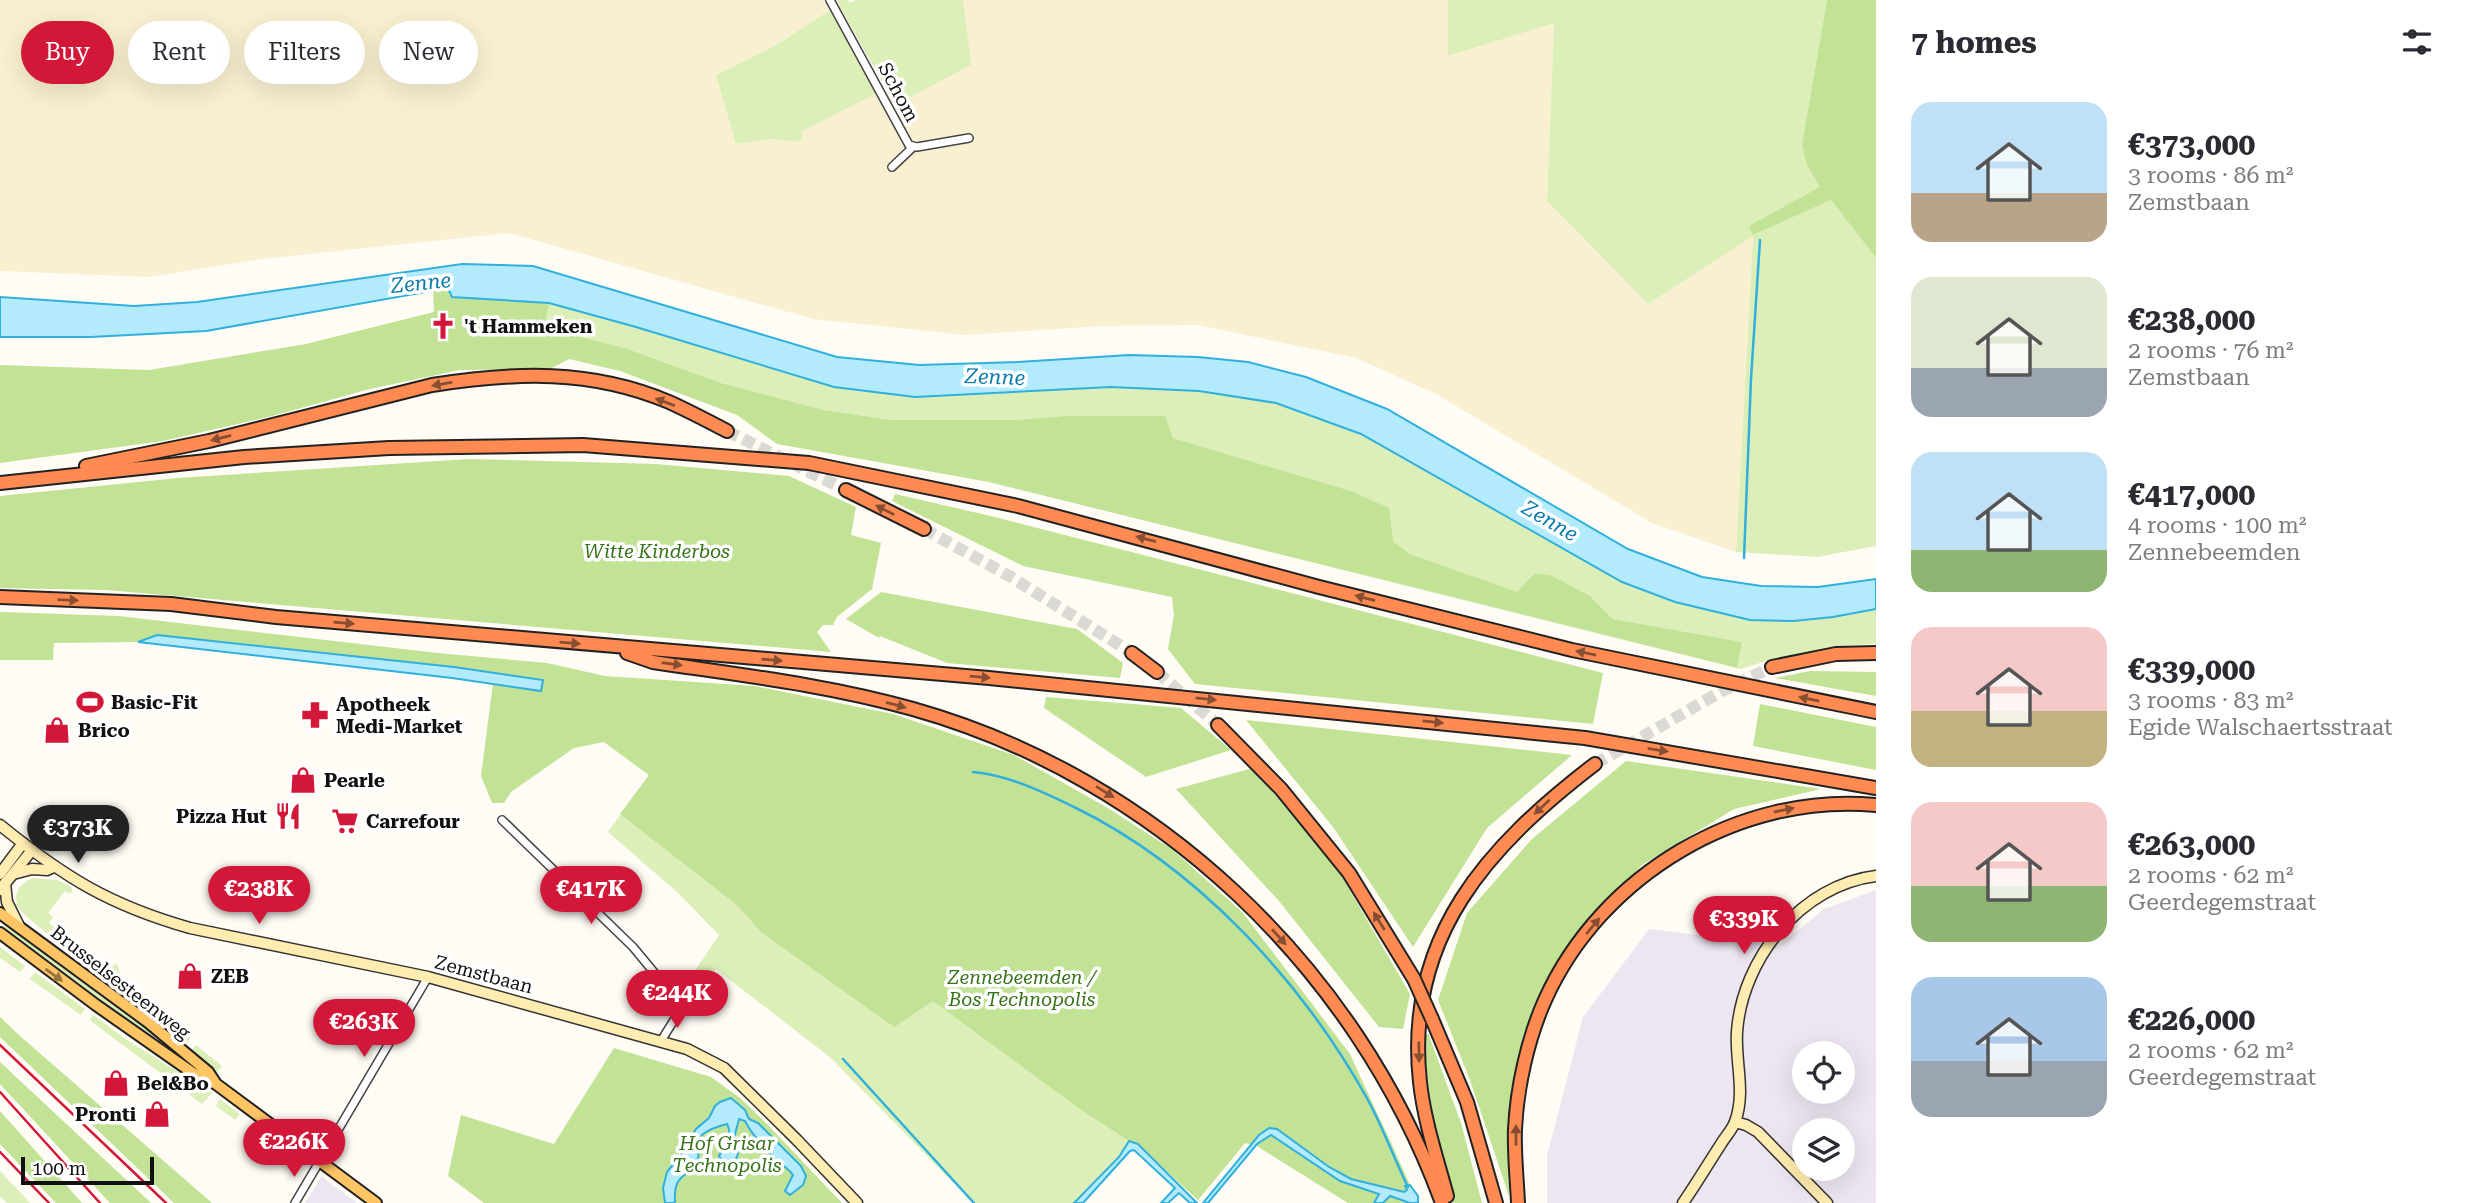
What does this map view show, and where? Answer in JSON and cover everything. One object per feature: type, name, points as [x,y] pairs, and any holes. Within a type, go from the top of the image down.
[{"type":"highway","points":[[6,482],[209,441],[432,385],[470,379],[573,376],[619,386],[669,402],[727,431]]},
{"type":"highway","points":[[6,482],[244,457],[402,448],[583,445],[809,463],[1018,506],[1319,587],[1572,650],[1876,712]]},
{"type":"highway","points":[[846,490],[923,529]]},
{"type":"highway","points":[[0,597],[171,604],[276,617],[1002,679],[1585,738],[1876,788]]},
{"type":"highway","points":[[607,646],[653,662],[834,688],[916,710],[1038,757],[1096,786],[1147,819],[1198,858],[1236,892],[1311,973],[1383,1077],[1442,1203]]},
{"type":"highway","points":[[1132,653],[1157,672]]},
{"type":"highway","points":[[1772,667],[1836,654],[1876,653]]},
{"type":"highway","points":[[1218,725],[1281,789],[1349,873],[1415,979],[1467,1102],[1496,1203]]},
{"type":"highway","points":[[1448,1203],[1420,1083],[1418,1020],[1431,961],[1460,901],[1507,839],[1558,792],[1595,764]]},
{"type":"highway","points":[[1518,1203],[1515,1129],[1530,1044],[1545,1000],[1568,961],[1590,929],[1615,901],[1646,873],[1725,828],[1765,814],[1804,807],[1876,804]]},
{"type":"main road","name":"Brusselsesteenweg","points":[[0,913],[148,1022],[208,1072],[216,1084]]},
{"type":"main road","name":"Brusselsesteenweg","points":[[0,933],[193,1073],[216,1084],[376,1203]]},
{"type":"street","name":"Schom","points":[[830,0],[912,148],[969,138]]},
{"type":"street","points":[[892,167],[912,148]]},
{"type":"street","points":[[502,820],[633,947],[657,976],[679,1012],[661,1041]]},
{"type":"street","name":"Zemstbaan","points":[[3,827],[85,888],[157,919],[428,977],[687,1049],[724,1068],[857,1203]]},
{"type":"street","points":[[19,926],[7,902],[5,864],[28,847]]},
{"type":"street","points":[[4,880],[28,847]]},
{"type":"street","points":[[4,880],[32,869],[47,870],[54,867]]},
{"type":"street","points":[[1683,1203],[1735,1122],[1741,1088],[1737,1036],[1739,1008],[1769,942],[1791,917],[1827,892],[1876,876]]},
{"type":"street","points":[[295,1203],[428,977]]},
{"type":"street","points":[[1735,1122],[1758,1132],[1827,1203]]},
{"type":"shaded area","points":[[0,0],[823,0],[833,8],[776,45],[716,75],[737,144],[771,139],[799,142],[801,132],[879,92],[887,89],[895,105],[970,65],[963,0],[1448,0],[1449,56],[1554,22],[1547,201],[1648,304],[1753,235],[1736,552],[1652,523],[1436,394],[1356,358],[1197,325],[1101,326],[965,335],[813,319],[509,233],[262,259],[148,277],[0,271]]},
{"type":"shaded area","points":[[1876,890],[1876,1203],[1547,1203],[1547,1156],[1583,1017],[1649,929],[1780,945],[1824,909]]},
{"type":"shaded area","points":[[322,1176],[326,1180],[357,1203],[305,1203]]},
{"type":"green space","points":[[836,0],[848,0],[850,3],[856,0],[963,0],[971,65],[895,105]]},
{"type":"green space","points":[[1448,0],[1827,0],[1802,144],[1806,163],[1821,187],[1753,235],[1831,200],[1876,258],[1876,546],[1817,557],[1736,552],[1753,236],[1648,304],[1547,201],[1554,23],[1448,56]]},
{"type":"green space","points":[[1827,0],[1876,0],[1876,258],[1831,200],[1753,235],[1749,226],[1820,187],[1806,163],[1802,144]]},
{"type":"green space","points":[[833,8],[879,92],[801,132],[803,136],[799,142],[771,139],[736,144],[716,75],[776,45]]},
{"type":"green space","points":[[449,288],[452,297],[549,303],[544,328],[625,348],[721,383],[824,410],[892,420],[1165,416],[1173,438],[1348,490],[1389,508],[1393,541],[1410,554],[1517,592],[1534,574],[1550,575],[1590,596],[1613,619],[1742,642],[1737,668],[989,482],[777,444],[737,415],[620,371],[569,359],[550,369],[460,370],[370,389],[272,416],[163,441],[0,463],[0,365],[149,370],[306,344],[434,312],[433,291]]},
{"type":"green space","points":[[549,303],[834,387],[915,397],[1111,387],[1199,391],[1276,403],[1361,434],[1622,582],[1675,602],[1833,617],[1876,609],[1876,644],[1835,646],[1737,668],[1742,642],[1613,619],[1590,596],[1534,574],[1517,593],[1410,554],[1393,541],[1348,490],[1173,438],[1064,416],[1012,420],[892,420],[824,410],[721,383],[625,348],[543,328]]},
{"type":"green space","name":"Witte Kinderbos","points":[[469,459],[656,464],[789,476],[856,507],[851,535],[881,543],[872,589],[837,617],[833,625],[823,625],[817,632],[831,652],[106,590],[0,588],[0,496],[178,478]]},
{"type":"green space","points":[[895,494],[995,517],[1603,673],[1593,724],[1195,684],[1168,649],[1174,615],[1172,597],[1023,566],[892,501]]},
{"type":"green space","points":[[881,592],[1077,629],[1123,663],[1120,678],[947,663],[880,636],[879,638],[846,619]]},
{"type":"green space","name":"Zennebeemden / Bos Technopolis","points":[[0,612],[119,616],[547,663],[605,676],[754,686],[893,714],[1014,755],[1108,808],[1173,850],[1243,913],[1350,1054],[1413,1192],[1410,1203],[1348,1203],[1257,1146],[1245,1143],[1198,1200],[1138,1144],[1080,1109],[933,1001],[894,1027],[761,932],[737,905],[620,814],[649,775],[604,742],[574,748],[511,792],[504,803],[492,803],[481,776],[493,683],[541,691],[529,678],[157,635],[138,642],[54,643],[53,660],[0,660]]},
{"type":"green space","points":[[1810,671],[1876,672],[1876,696],[1775,678]]},
{"type":"green space","points":[[1046,697],[1181,708],[1231,750],[1146,777],[1044,708]]},
{"type":"green space","points":[[1760,704],[1876,727],[1876,770],[1753,746]]},
{"type":"green space","points":[[1246,720],[1572,755],[1487,828],[1413,947],[1333,827]]},
{"type":"green space","name":"Zennebeemden / Bos Technopolis","points":[[604,742],[1358,1076],[1418,1203],[1348,1203],[1257,1146],[1245,1143],[1198,1200],[1132,1141],[1125,1145],[1119,1157],[1074,1203],[973,1203],[831,1058],[716,969],[687,1012],[677,997],[719,935],[678,893],[608,832],[649,775]]},
{"type":"green space","points":[[1626,761],[1821,789],[1734,809],[1642,865],[1571,944],[1532,1013],[1510,1112],[1509,1196],[1470,1080],[1438,1000],[1467,913],[1532,839]]},
{"type":"green space","points":[[1253,768],[1334,863],[1410,994],[1403,1029],[1379,1027],[1279,901],[1176,789]]},
{"type":"green space","points":[[34,878],[57,880],[72,887],[72,892],[70,894],[65,891],[48,913],[53,917],[49,923],[110,969],[115,964],[118,966],[120,974],[115,984],[21,911],[17,903],[17,893],[25,882]]},
{"type":"green space","points":[[8,923],[154,1034],[154,1038],[127,1022],[3,930]]},
{"type":"green space","points":[[0,947],[25,966],[20,972],[0,958]]},
{"type":"green space","points":[[35,972],[85,1009],[81,1015],[30,979]]},
{"type":"green space","points":[[130,983],[190,1031],[190,1039],[186,1044],[124,991]]},
{"type":"green space","points":[[93,1015],[127,1040],[212,1093],[202,1104],[92,1022],[90,1019]]},
{"type":"green space","points":[[0,1017],[212,1203],[174,1203],[0,1037]]},
{"type":"green space","points":[[1428,1033],[1461,1123],[1482,1203],[1453,1203],[1431,1100],[1425,1037]]},
{"type":"green space","points":[[196,1045],[222,1066],[217,1072],[192,1050]]},
{"type":"green space","name":"Hof Grisar Technopolis","points":[[614,1048],[711,1077],[740,1098],[842,1203],[484,1203],[448,1176],[461,1115],[554,1144]]},
{"type":"green space","points":[[0,1062],[151,1203],[110,1203],[0,1084]]},
{"type":"green space","points":[[220,1099],[240,1114],[235,1120],[216,1106]]},
{"type":"green space","points":[[0,1111],[82,1203],[56,1203],[0,1144]]},
{"type":"green space","points":[[0,1171],[30,1203],[7,1203],[0,1196]]},
{"type":"water","name":"Zenne","points":[[462,264],[533,266],[837,357],[919,365],[1129,355],[1248,362],[1306,377],[1387,409],[1628,549],[1702,577],[1761,586],[1818,587],[1876,579],[1876,609],[1794,621],[1750,620],[1675,602],[1622,582],[1361,434],[1276,403],[1199,391],[1111,387],[915,397],[834,387],[549,303],[452,297],[448,288],[206,331],[91,337],[0,337],[0,297],[134,306],[197,302]]},
{"type":"water","points":[[157,635],[454,667],[543,680],[541,691],[452,678],[138,642]]},
{"type":"water","points":[[731,1098],[745,1110],[749,1119],[758,1123],[801,1166],[806,1176],[803,1185],[790,1195],[785,1191],[793,1175],[763,1147],[745,1121],[739,1119],[734,1138],[738,1154],[734,1164],[725,1165],[719,1156],[729,1137],[727,1124],[707,1131],[700,1138],[697,1161],[678,1181],[675,1203],[665,1203],[663,1188],[667,1172],[684,1151],[696,1129],[709,1118],[715,1106]]},
{"type":"water","points":[[1269,1128],[1277,1129],[1329,1167],[1351,1179],[1404,1192],[1407,1190],[1405,1186],[1410,1185],[1418,1196],[1418,1203],[1390,1196],[1383,1203],[1374,1203],[1379,1194],[1340,1181],[1271,1135],[1257,1144],[1208,1203],[1203,1203],[1259,1135]]},
{"type":"water","points":[[1129,1141],[1138,1144],[1197,1203],[1190,1203],[1179,1193],[1168,1203],[1161,1203],[1175,1188],[1134,1150],[1130,1151],[1083,1203],[1074,1203],[1119,1157]]},
{"type":"waterway","points":[[1744,558],[1760,240]]},
{"type":"waterway","points":[[973,772],[1012,780],[1038,790],[1119,832],[1163,861],[1242,931],[1312,1012],[1341,1056],[1368,1100],[1408,1187]]},
{"type":"waterway","points":[[843,1059],[974,1203]]},
{"type":"tunnel","points":[[727,431],[846,490]]},
{"type":"tunnel","points":[[924,529],[1011,577],[1132,653]]},
{"type":"tunnel","points":[[1595,764],[1722,691],[1772,667]]},
{"type":"tunnel","points":[[1157,672],[1218,725]]},
{"type":"railway","points":[[0,1045],[166,1203]]},
{"type":"railway","points":[[0,1092],[100,1203]]},
{"type":"railway","points":[[0,1152],[49,1203]]},
{"type":"place","name":"'t Hammeken","points":[[443,326]]},
{"type":"place","name":"Basic-Fit","points":[[90,702]]},
{"type":"place","name":"Apotheek Medi-Market","points":[[315,715]]},
{"type":"place","name":"Brico","points":[[57,730]]},
{"type":"place","name":"Pearle","points":[[303,780]]},
{"type":"place","name":"Pizza Hut","points":[[288,816]]},
{"type":"place","name":"Carrefour","points":[[345,821]]},
{"type":"place","name":"ZEB","points":[[190,976]]},
{"type":"place","name":"Bel&Bo","points":[[116,1083]]},
{"type":"place","name":"Pronti","points":[[157,1114]]}]
